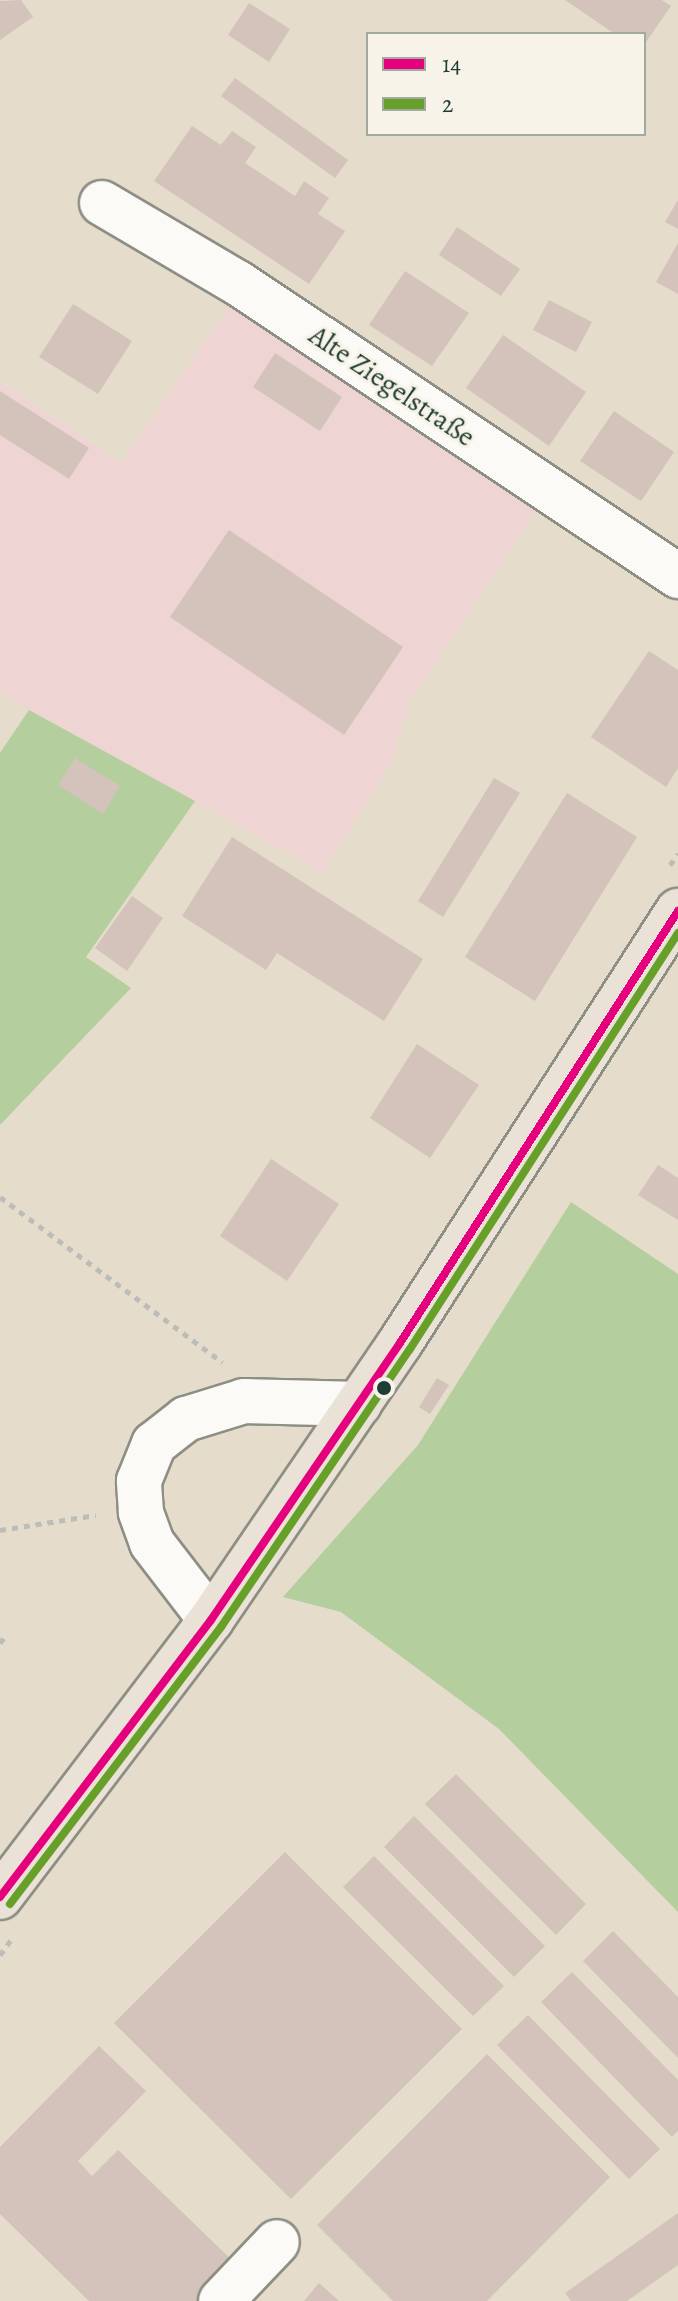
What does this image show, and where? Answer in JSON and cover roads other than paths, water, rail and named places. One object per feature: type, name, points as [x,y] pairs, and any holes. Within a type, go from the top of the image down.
[{"type":"main road","points":[[0,1897],[211,1620],[359,1404],[678,911]]},
{"type":"street","name":"Alte Ziegelstraße","points":[[102,203],[238,283],[678,576]]},
{"type":"street","points":[[211,1620],[152,1543],[141,1512],[139,1481],[154,1444],[186,1419],[244,1401],[359,1404]]},
{"type":"street","points":[[221,2301],[277,2242]]}]
